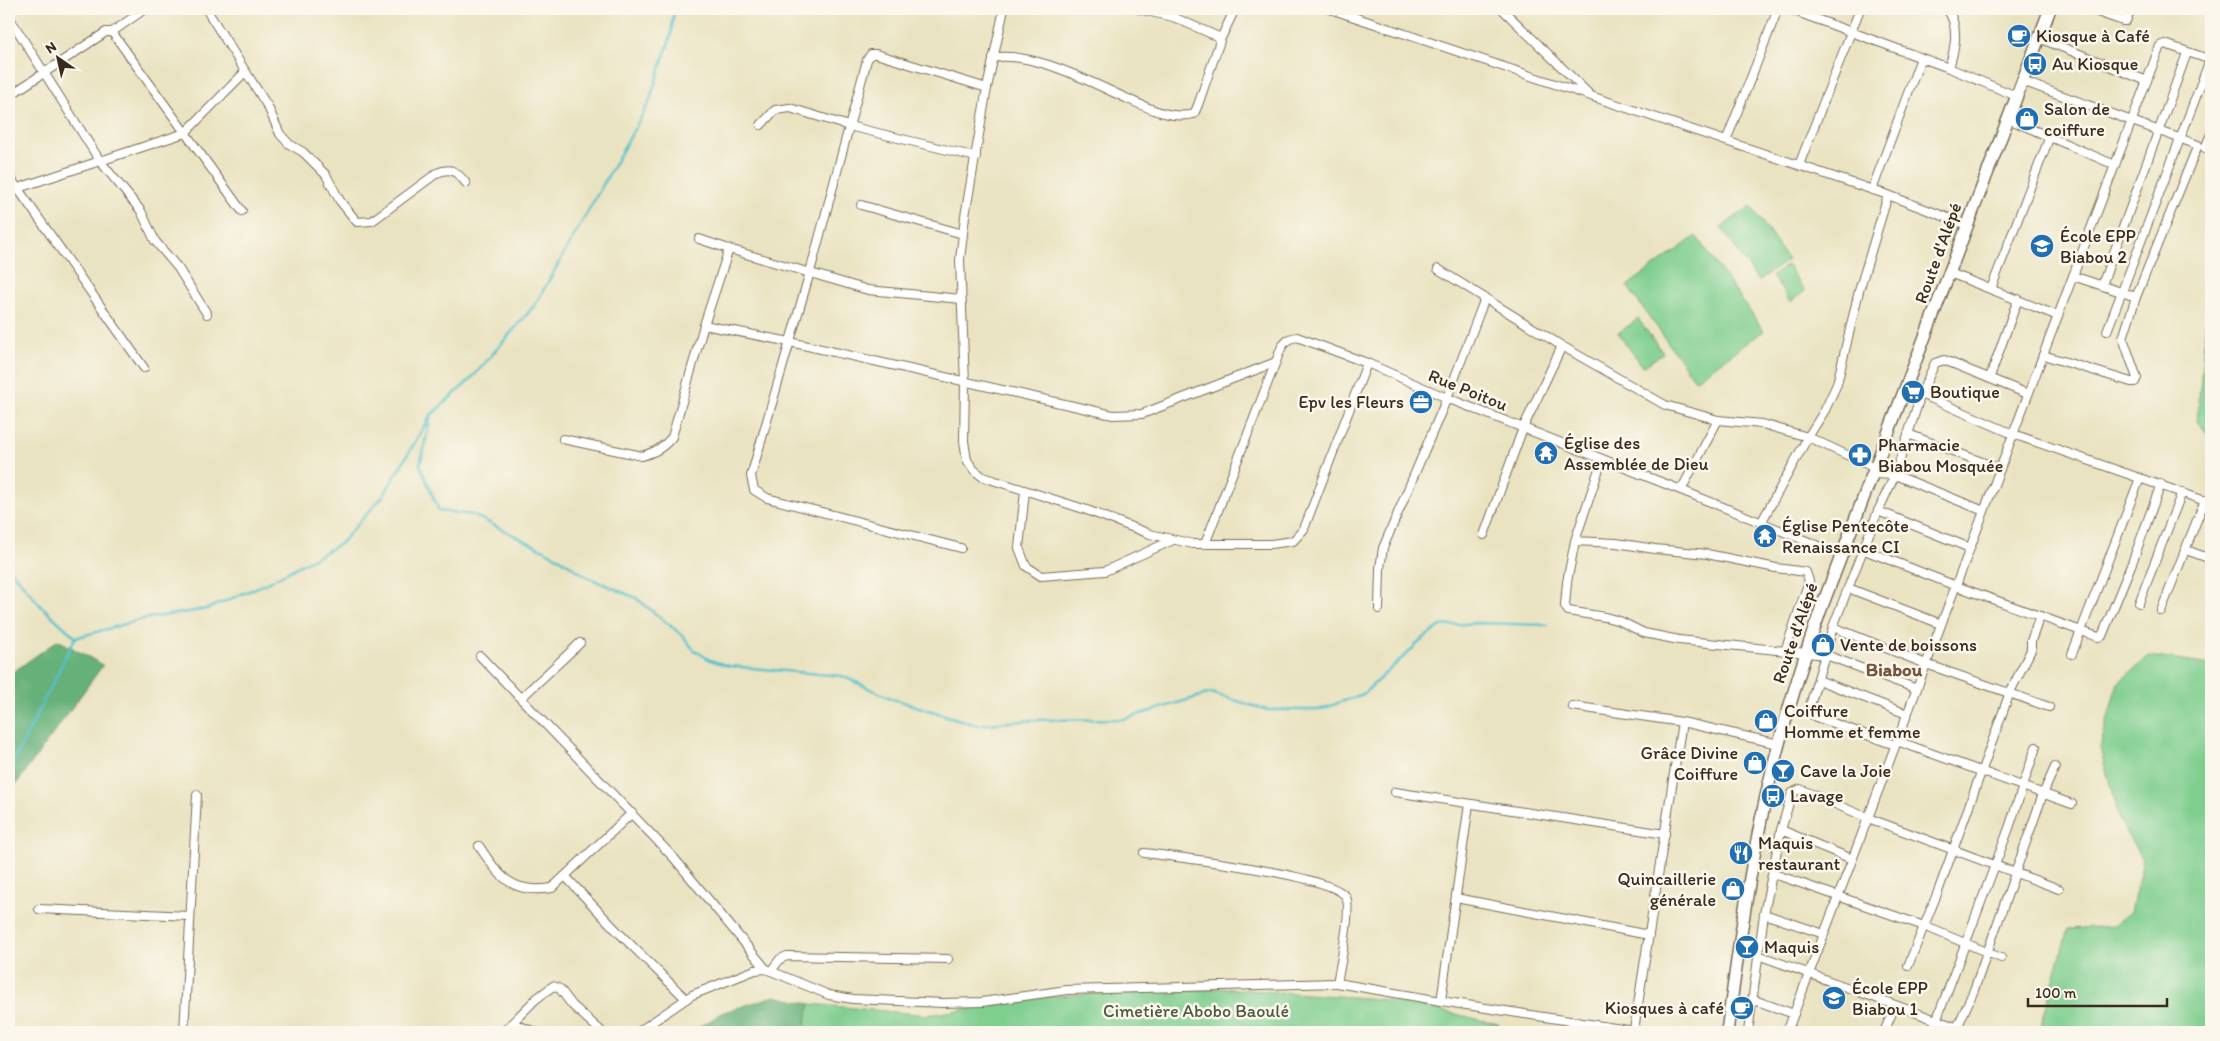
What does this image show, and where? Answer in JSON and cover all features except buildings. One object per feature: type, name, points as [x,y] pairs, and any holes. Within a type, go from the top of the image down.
[{"type":"main road","name":"Route d'Alépé","points":[[1727,1032],[1755,850],[1779,744],[1806,653],[1841,555],[2050,9]]},
{"type":"street","points":[[9,96],[106,32],[112,32],[145,9]]},
{"type":"street","points":[[206,9],[268,107],[280,134],[289,144],[303,152],[326,176],[340,201],[357,222],[372,221],[437,173],[447,169],[456,171],[466,182]]},
{"type":"street","points":[[1004,9],[987,88],[960,260],[965,382],[964,441],[967,460],[974,470],[983,477],[1084,508],[1150,534],[1172,540],[1193,544],[1271,544],[1293,541],[1304,529],[1367,363]]},
{"type":"street","points":[[1138,9],[1174,13],[1221,38]]},
{"type":"street","points":[[993,58],[1004,56],[1056,67],[1153,110],[1184,117],[1194,114],[1221,38],[1235,9]]},
{"type":"street","points":[[1330,9],[1799,164],[1967,224]]},
{"type":"street","points":[[1502,9],[1590,95]]},
{"type":"street","points":[[1726,141],[1778,9]]},
{"type":"street","points":[[1788,9],[1949,68],[2016,96]]},
{"type":"street","points":[[1799,164],[1860,9]]},
{"type":"street","points":[[1947,9],[1952,17],[1955,35],[1954,49],[1949,68]]},
{"type":"street","points":[[2089,9],[2122,21],[2126,21],[2131,9]]},
{"type":"street","points":[[9,17],[100,161],[141,212],[156,242],[178,268],[207,314]]},
{"type":"street","points":[[112,32],[242,211]]},
{"type":"street","points":[[2039,38],[2147,81]]},
{"type":"street","points":[[1787,1032],[2160,46],[2165,44],[2210,60],[2107,331]]},
{"type":"street","points":[[2102,285],[2187,53]]},
{"type":"street","points":[[962,548],[767,498],[754,490],[751,476],[810,272],[867,60],[871,54],[876,54],[987,88]]},
{"type":"street","points":[[1872,190],[1921,58]]},
{"type":"street","points":[[9,191],[184,133],[245,72]]},
{"type":"street","points":[[2022,81],[2205,148]]},
{"type":"street","points":[[762,125],[775,110],[790,108],[849,126],[976,157]]},
{"type":"street","points":[[2008,119],[2115,165]]},
{"type":"street","points":[[2043,355],[2135,382],[2137,378],[2123,338],[2136,297],[2211,134]]},
{"type":"street","points":[[1990,289],[2050,136]]},
{"type":"street","points":[[9,176],[144,368]]},
{"type":"street","points":[[1761,523],[1825,410],[1837,384],[1859,291],[1888,195]]},
{"type":"street","points":[[861,205],[963,234]]},
{"type":"street","points":[[699,238],[729,249],[868,290],[961,299]]},
{"type":"street","points":[[563,439],[642,456],[664,447],[672,437],[704,325],[729,249]]},
{"type":"street","points":[[1438,270],[1562,346],[1665,405],[1718,420],[1762,424],[1808,437],[1874,471],[1895,475],[1984,511]]},
{"type":"street","points":[[1950,273],[2058,316]]},
{"type":"street","points":[[2073,276],[2136,297]]},
{"type":"street","points":[[1379,609],[1380,568],[1383,548],[1447,398],[1485,298]]},
{"type":"street","points":[[1990,377],[2018,299]]},
{"type":"street","points":[[704,325],[790,342],[1113,414],[1142,414],[1276,362]]},
{"type":"street","name":"Rue Poitou","points":[[1205,544],[1282,346],[1289,339],[1297,337],[1367,363],[1447,398],[1841,555]]},
{"type":"street","points":[[1484,535],[1523,428],[1562,346]]},
{"type":"street","points":[[2028,394],[1990,377],[1941,360],[1933,364],[1895,475],[1862,550],[1833,627],[1809,709],[1810,713],[2072,804]]},
{"type":"street","points":[[1922,394],[2013,434],[2161,484],[2208,502],[2161,611]]},
{"type":"street","points":[[1681,490],[1718,420]]},
{"type":"street","points":[[1908,434],[2000,469]]},
{"type":"street","points":[[1602,460],[1575,541],[1567,582],[1565,606],[1568,611],[1605,617],[1620,621],[1644,633],[1679,640],[1826,655],[1916,689]]},
{"type":"street","points":[[2072,654],[2140,478]]},
{"type":"street","points":[[1862,550],[2098,637],[2102,636],[2104,632],[2161,484]]},
{"type":"street","points":[[1025,491],[1019,548],[1026,566],[1041,576],[1105,571],[1172,540]]},
{"type":"street","points":[[2139,603],[2182,492]]},
{"type":"street","points":[[1878,511],[1970,548]]},
{"type":"street","points":[[1575,541],[1616,543],[1707,554],[1806,572],[1809,581],[1785,651]]},
{"type":"street","points":[[2186,550],[2211,559]]},
{"type":"street","points":[[1848,588],[1941,624]]},
{"type":"street","points":[[1908,966],[1953,850],[2010,692],[2032,650],[2031,641],[2040,616]]},
{"type":"street","points":[[1833,627],[1926,664],[2049,707]]},
{"type":"street","points":[[521,698],[580,643]]},
{"type":"street","points":[[480,656],[674,858],[769,970]]},
{"type":"street","points":[[1818,680],[1907,714]]},
{"type":"street","points":[[1572,706],[1682,722],[1779,744]]},
{"type":"street","points":[[638,1032],[686,999],[755,970],[769,970],[829,995],[853,999],[943,1003],[982,1002],[1067,990],[1337,983],[1638,1031],[1649,934],[1682,722]]},
{"type":"street","points":[[1932,1032],[2009,828],[2036,747]]},
{"type":"street","points":[[1957,1028],[1974,990],[2043,794],[2055,767]]},
{"type":"street","points":[[1748,1032],[1754,1000],[1764,914],[1774,874],[1781,830],[1792,793],[1796,790],[2059,889]]},
{"type":"street","points":[[1395,792],[1665,834]]},
{"type":"street","points":[[184,1032],[197,795]]},
{"type":"street","points":[[1441,1001],[1469,804]]},
{"type":"street","points":[[479,846],[504,880],[516,886],[538,890],[552,888],[601,840],[632,813]]},
{"type":"street","points":[[1781,830],[1852,858]]},
{"type":"street","points":[[1144,853],[1223,863],[1325,884],[1341,890],[1347,899],[1348,912],[1337,983]]},
{"type":"street","points":[[1774,874],[1924,926],[2001,958]]},
{"type":"street","points":[[565,876],[616,930],[686,999]]},
{"type":"street","points":[[1456,898],[1649,934]]},
{"type":"street","points":[[39,909],[189,916]]},
{"type":"street","points":[[1764,914],[1824,934]]},
{"type":"street","points":[[1758,955],[1808,975],[1969,1032]]},
{"type":"street","points":[[769,970],[780,959],[788,956],[948,958]]},
{"type":"street","points":[[504,1032],[514,1024],[536,999],[553,986],[560,989],[572,1005],[602,1032]]},
{"type":"street","points":[[1754,1000],[1794,1014]]},
{"type":"street","points":[[1884,1032],[1895,1006]]},
{"type":"street","points":[[514,1024],[535,1032]]},
{"type":"green space","points":[[1751,206],[1788,260],[1758,281],[1721,227]]},
{"type":"green space","points":[[1696,236],[1764,331],[1695,380],[1627,286]]},
{"type":"green space","points":[[1787,265],[1805,291],[1790,302],[1772,276]]},
{"type":"green space","points":[[2211,317],[2211,438],[2197,421],[2206,322]]},
{"type":"green space","points":[[1638,319],[1663,353],[1643,367],[1618,333]]},
{"type":"green space","points":[[58,640],[103,665],[9,794],[9,675]]},
{"type":"green space","points":[[2149,656],[2211,665],[2211,1032],[2039,1032],[2068,929],[2113,926],[2131,911],[2143,861],[2120,821],[2100,748],[2117,684]]},
{"type":"green space","name":"Cimetière Abobo Baoulé","points":[[1220,988],[1394,1000],[1498,1024],[1500,1032],[803,1032],[810,1004],[927,1015],[1054,996]]},
{"type":"green space","points":[[775,996],[810,1004],[803,1032],[691,1032],[724,1012]]},
{"type":"waterway","points":[[9,771],[75,638],[143,619],[207,609],[265,584],[340,544],[383,496],[431,415],[471,379],[535,305],[648,105],[671,36],[674,9]]},
{"type":"waterway","points":[[431,415],[420,465],[439,511],[473,515],[556,556],[587,577],[636,598],[683,636],[694,650],[710,660],[729,666],[842,676],[893,699],[976,725],[1033,720],[1124,719],[1211,693],[1267,710],[1319,710],[1363,694],[1425,637],[1441,626],[1477,623],[1548,625]]},
{"type":"waterway","points":[[9,568],[40,605],[75,637]]},
{"type":"place","name":"Kiosque à Café","points":[[2019,36]]},
{"type":"place","name":"Au Kiosque","points":[[2035,64]]},
{"type":"place","name":"Salon de coiffure","points":[[2027,119]]},
{"type":"place","name":"École EPP Biabou 2","points":[[2042,246]]},
{"type":"place","name":"Boutique","points":[[1913,392]]},
{"type":"place","name":"Epv les Fleurs","points":[[1421,402]]},
{"type":"place","name":"Église des Assemblée de Dieu","points":[[1546,453]]},
{"type":"place","name":"Pharmacie Biabou Mosquée","points":[[1860,455]]},
{"type":"place","name":"Église Pentecôte Renaissance CI","points":[[1765,536]]},
{"type":"place","name":"Vente de boissons","points":[[1823,645]]},
{"type":"place","name":"Coiffure Homme et femme","points":[[1766,721]]},
{"type":"place","name":"Grâce Divine Coiffure","points":[[1755,763]]},
{"type":"place","name":"Cave la Joie","points":[[1783,771]]},
{"type":"place","name":"Lavage","points":[[1773,796]]},
{"type":"place","name":"Maquis restaurant","points":[[1741,853]]},
{"type":"place","name":"Quincaillerie générale","points":[[1733,889]]},
{"type":"place","name":"Maquis","points":[[1747,947]]},
{"type":"place","name":"École EPP Biabou 1","points":[[1834,998]]},
{"type":"place","name":"Kiosques à café","points":[[1742,1008]]},
{"type":"district","name":"Biabou","points":[[1894,669]]}]
